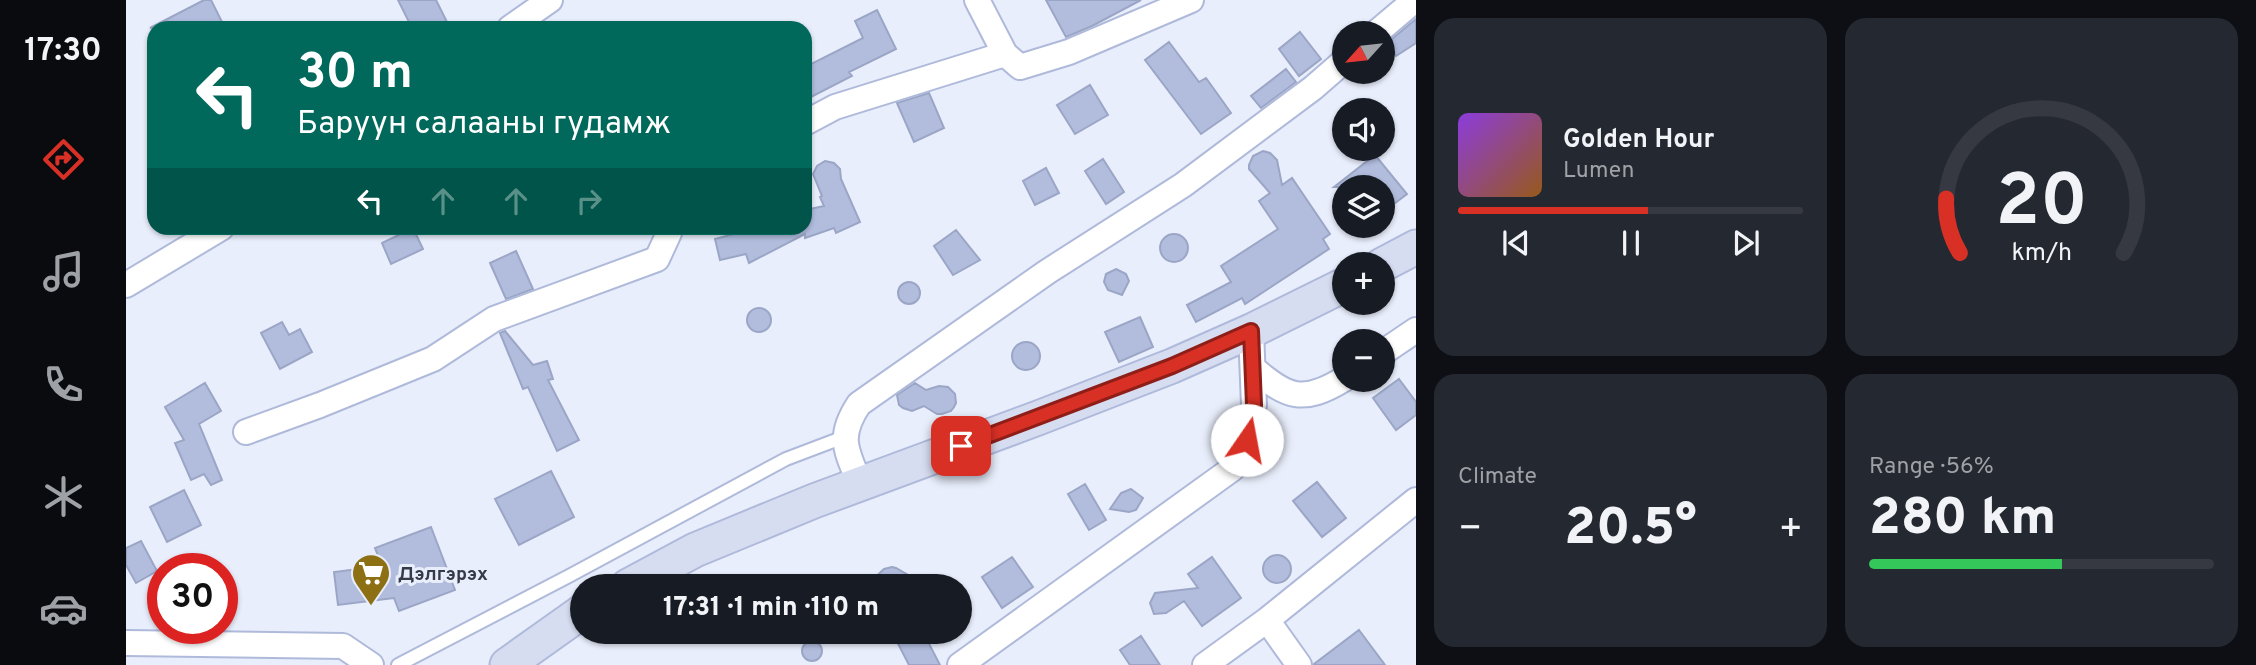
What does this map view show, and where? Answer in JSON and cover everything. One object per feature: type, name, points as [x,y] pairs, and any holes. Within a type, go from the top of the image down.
[{"type":"main road","points":[[1395,258],[1416,247]]},
{"type":"main road","points":[[650,574],[695,550],[860,484],[1172,366],[1332,291]]},
{"type":"main road","points":[[507,665],[570,620]]},
{"type":"street","points":[[520,21],[550,0]]},
{"type":"street","points":[[977,0],[1005,54],[1020,66],[1069,52],[1191,0]]},
{"type":"street","points":[[1390,21],[1415,0]]},
{"type":"street","points":[[812,119],[835,107],[1005,54]]},
{"type":"street","points":[[860,484],[844,438],[849,419],[859,404],[1047,272],[1183,185],[1332,71]]},
{"type":"street","points":[[126,285],[209,235]]},
{"type":"street","points":[[246,432],[433,359],[494,319],[657,259],[668,235]]},
{"type":"street","points":[[1395,344],[1416,330]]},
{"type":"street","points":[[960,665],[1232,470],[1247,440],[1254,405],[1251,331]]},
{"type":"street","points":[[1252,368],[1284,392],[1304,396],[1332,386]]},
{"type":"street","points":[[1205,665],[1266,620],[1416,500]]},
{"type":"street","points":[[1266,620],[1299,665]]},
{"type":"street","points":[[126,643],[343,646],[371,665]]},
{"type":"lane","points":[[398,665],[786,459],[844,438]]},
{"type":"building","points":[[204,0],[211,0],[222,21],[164,21]]},
{"type":"building","points":[[398,0],[436,0],[446,21],[408,21]]},
{"type":"building","points":[[1046,0],[1141,0],[1066,37]]},
{"type":"building","points":[[877,10],[896,49],[849,72],[852,76],[812,96],[812,64],[863,38],[855,21]]},
{"type":"building","points":[[1416,19],[1416,43],[1396,56],[1395,36]]},
{"type":"building","points":[[1300,32],[1321,59],[1299,76],[1279,49]]},
{"type":"building","points":[[1169,42],[1199,82],[1206,78],[1231,113],[1201,134],[1145,60]]},
{"type":"building","points":[[1286,69],[1296,82],[1261,108],[1251,96]]},
{"type":"building","points":[[1090,85],[1108,115],[1075,134],[1057,105]]},
{"type":"building","points":[[929,93],[944,128],[914,142],[897,103]]},
{"type":"building","points":[[1263,151],[1270,153],[1277,160],[1282,185],[1292,178],[1330,234],[1323,239],[1329,249],[1245,304],[1242,298],[1196,322],[1187,305],[1231,282],[1221,266],[1278,229],[1259,201],[1270,193],[1249,169],[1253,156]]},
{"type":"building","points":[[1103,159],[1124,192],[1106,204],[1085,171]]},
{"type":"building","points":[[825,161],[834,163],[840,169],[841,179],[860,222],[836,233],[834,228],[805,238],[805,235],[812,235],[812,209],[824,206],[813,174],[817,166]]},
{"type":"building","points":[[1367,161],[1380,161],[1391,175],[1349,175]]},
{"type":"building","points":[[1046,168],[1059,193],[1035,205],[1023,181]]},
{"type":"building","points":[[1395,179],[1407,194],[1395,203]]},
{"type":"building","points":[[956,230],[980,260],[953,275],[934,246]]},
{"type":"building","points":[[1174,234],[1184,238],[1188,248],[1184,258],[1174,262],[1164,258],[1160,248],[1164,238]]},
{"type":"building","points":[[399,235],[416,235],[423,249],[391,264],[382,243]]},
{"type":"building","points":[[730,235],[803,235],[749,263],[746,254],[720,260],[715,239]]},
{"type":"building","points":[[516,251],[533,289],[506,299],[490,263]]},
{"type":"building","points":[[1116,269],[1126,274],[1129,281],[1122,295],[1108,290],[1104,282],[1106,274]]},
{"type":"building","points":[[905,282],[913,282],[920,289],[920,297],[913,304],[905,304],[898,297],[898,289]]},
{"type":"building","points":[[759,308],[767,312],[771,320],[767,328],[759,332],[751,328],[747,320],[751,312]]},
{"type":"building","points":[[1140,317],[1153,347],[1119,362],[1105,332]]},
{"type":"building","points":[[282,322],[289,335],[300,329],[312,352],[280,369],[261,333]]},
{"type":"building","points":[[505,331],[533,365],[547,361],[553,379],[548,380],[579,440],[557,451],[528,387],[523,389],[500,333]]},
{"type":"building","points":[[1026,342],[1036,346],[1040,356],[1036,366],[1026,370],[1016,366],[1012,356],[1016,346]]},
{"type":"building","points":[[1399,379],[1416,402],[1416,415],[1396,430],[1373,398],[1381,392],[1395,392],[1395,382]]},
{"type":"building","points":[[205,383],[221,411],[199,424],[222,480],[211,485],[204,474],[191,480],[175,443],[184,440],[165,407]]},
{"type":"building","points":[[915,383],[926,390],[939,386],[948,387],[955,394],[954,407],[942,414],[924,406],[912,411],[903,408],[899,405],[897,395]]},
{"type":"building","points":[[551,471],[574,517],[519,545],[495,499]]},
{"type":"building","points":[[1317,482],[1346,518],[1322,537],[1293,501]]},
{"type":"building","points":[[1085,484],[1106,520],[1089,530],[1068,494]]},
{"type":"building","points":[[1131,489],[1143,498],[1136,510],[1129,512],[1110,509],[1121,493]]},
{"type":"building","points":[[184,490],[201,525],[167,542],[150,507]]},
{"type":"building","points":[[431,527],[455,590],[399,611],[394,598],[338,605],[334,572],[382,566],[375,548]]},
{"type":"building","points":[[141,541],[147,553],[147,577],[136,583],[126,565],[126,548]]},
{"type":"building","points":[[1277,555],[1287,559],[1291,569],[1287,579],[1277,583],[1267,579],[1263,569],[1267,559]]},
{"type":"building","points":[[1012,557],[1033,587],[1002,608],[982,577]]},
{"type":"building","points":[[1212,557],[1241,598],[1202,626],[1184,601],[1166,613],[1154,614],[1150,603],[1155,593],[1198,588],[1188,574]]},
{"type":"building","points":[[892,567],[906,574],[879,574]]},
{"type":"building","points":[[1359,630],[1385,665],[1314,665],[1314,664]]},
{"type":"building","points":[[1141,636],[1160,665],[1130,665],[1120,650]]},
{"type":"building","points":[[805,644],[819,644],[821,655],[816,660],[808,660],[803,655]]},
{"type":"building","points":[[898,644],[929,644],[940,665],[909,665]]},
{"type":"place","name":"Дэлгэрэх","points":[[371,607]]},
{"type":"route","points":[[961,446],[1172,366],[1251,331],[1254,405],[1247,440]]}]
